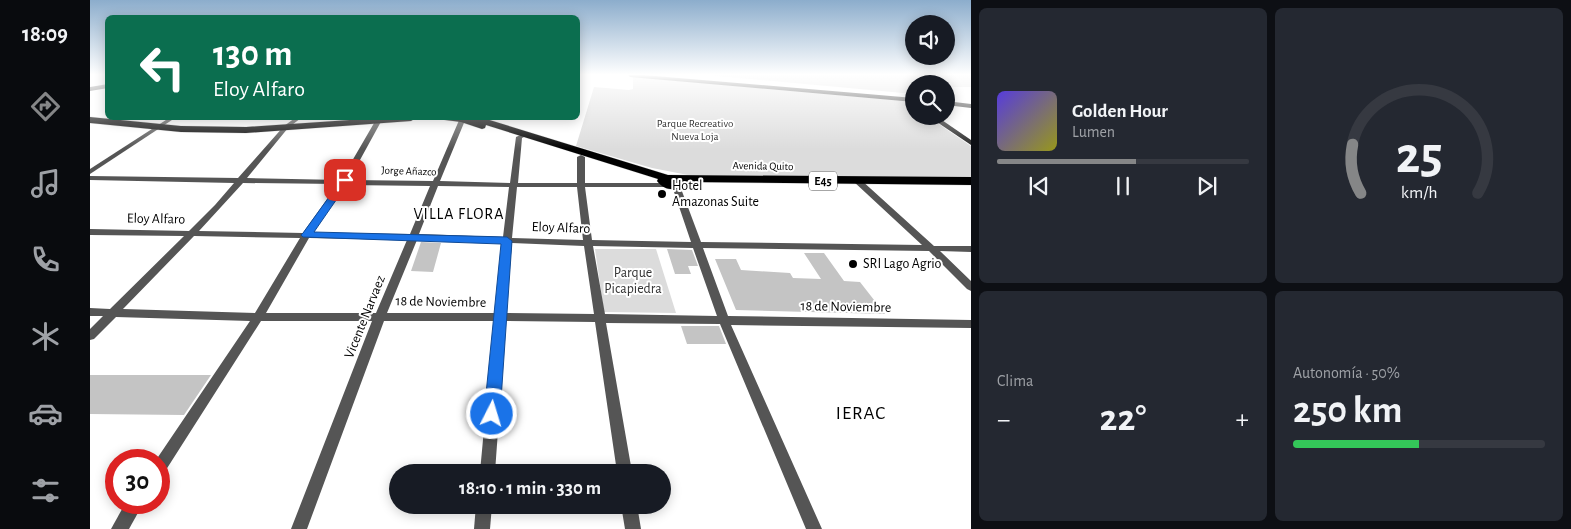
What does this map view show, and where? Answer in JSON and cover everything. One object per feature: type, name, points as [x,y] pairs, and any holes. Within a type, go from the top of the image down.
[{"type":"highway","points":[[90,116],[105,117]]},
{"type":"highway","points":[[90,120],[165,122]]},
{"type":"highway","points":[[143,120],[229,130],[292,123],[355,120]]},
{"type":"highway","name":"Avenida Quito","points":[[469,120],[672,182]]},
{"type":"highway","name":"Avenida Quito","points":[[479,120],[581,157],[672,182],[861,184],[971,189]]},
{"type":"highway","name":"Avenida Quito","points":[[861,184],[971,181]]},
{"type":"main road","points":[[955,103],[971,104]]},
{"type":"main road","points":[[944,125],[971,143]]},
{"type":"main road","points":[[950,125],[971,138]]},
{"type":"street","points":[[170,451],[258,317],[306,235],[345,180],[375,120]]},
{"type":"street","name":"Vicente Narvaez","points":[[299,529],[380,316],[461,120]]},
{"type":"street","points":[[90,172],[165,122]]},
{"type":"street","points":[[90,336],[193,233],[292,123]]},
{"type":"street","points":[[488,464],[507,241],[513,185],[522,136]]},
{"type":"street","points":[[581,157],[581,185],[588,243],[602,319],[623,464]]},
{"type":"street","name":"Jorge Añazco","points":[[90,178],[345,180],[513,185],[672,182]]},
{"type":"street","points":[[672,182],[724,320],[814,529]]},
{"type":"street","points":[[861,184],[971,287]]},
{"type":"street","name":"Eloy Alfaro","points":[[90,232],[971,249]]},
{"type":"street","name":"18 de Noviembre","points":[[90,312],[258,317],[501,317],[971,324]]},
{"type":"street","points":[[119,529],[128,514]]},
{"type":"street","points":[[482,529],[483,514]]},
{"type":"street","points":[[630,514],[633,529]]},
{"type":"green space","name":"Parque Recreativo Nueva Loja","points":[[590,100],[904,101],[905,125],[940,125],[971,146],[971,178],[688,175],[652,168],[576,146]]},
{"type":"green space","name":"Parque Picapiedra","points":[[595,249],[656,249],[676,313],[604,312]]},
{"type":"building","points":[[421,242],[441,243],[433,272],[411,271]]},
{"type":"building","points":[[667,249],[692,250],[698,266],[688,266],[691,274],[675,274]]},
{"type":"building","points":[[804,253],[824,253],[844,281],[860,282],[885,314],[736,310],[715,259],[736,259],[741,270],[790,273],[793,278],[821,279]]},
{"type":"building","points":[[681,326],[719,326],[726,344],[687,344]]},
{"type":"building","points":[[90,375],[211,375],[184,415],[90,414]]},
{"type":"place","name":"Hotel Amazonas Suite","points":[[662,194]]},
{"type":"place","name":"SRI Lago Agrio","points":[[853,264]]},
{"type":"district","name":"VILLA FLORA","points":[[459,214]]},
{"type":"district","name":"IERAC","points":[[861,413]]},
{"type":"route","points":[[345,180],[306,235],[507,241],[492,414]]}]
